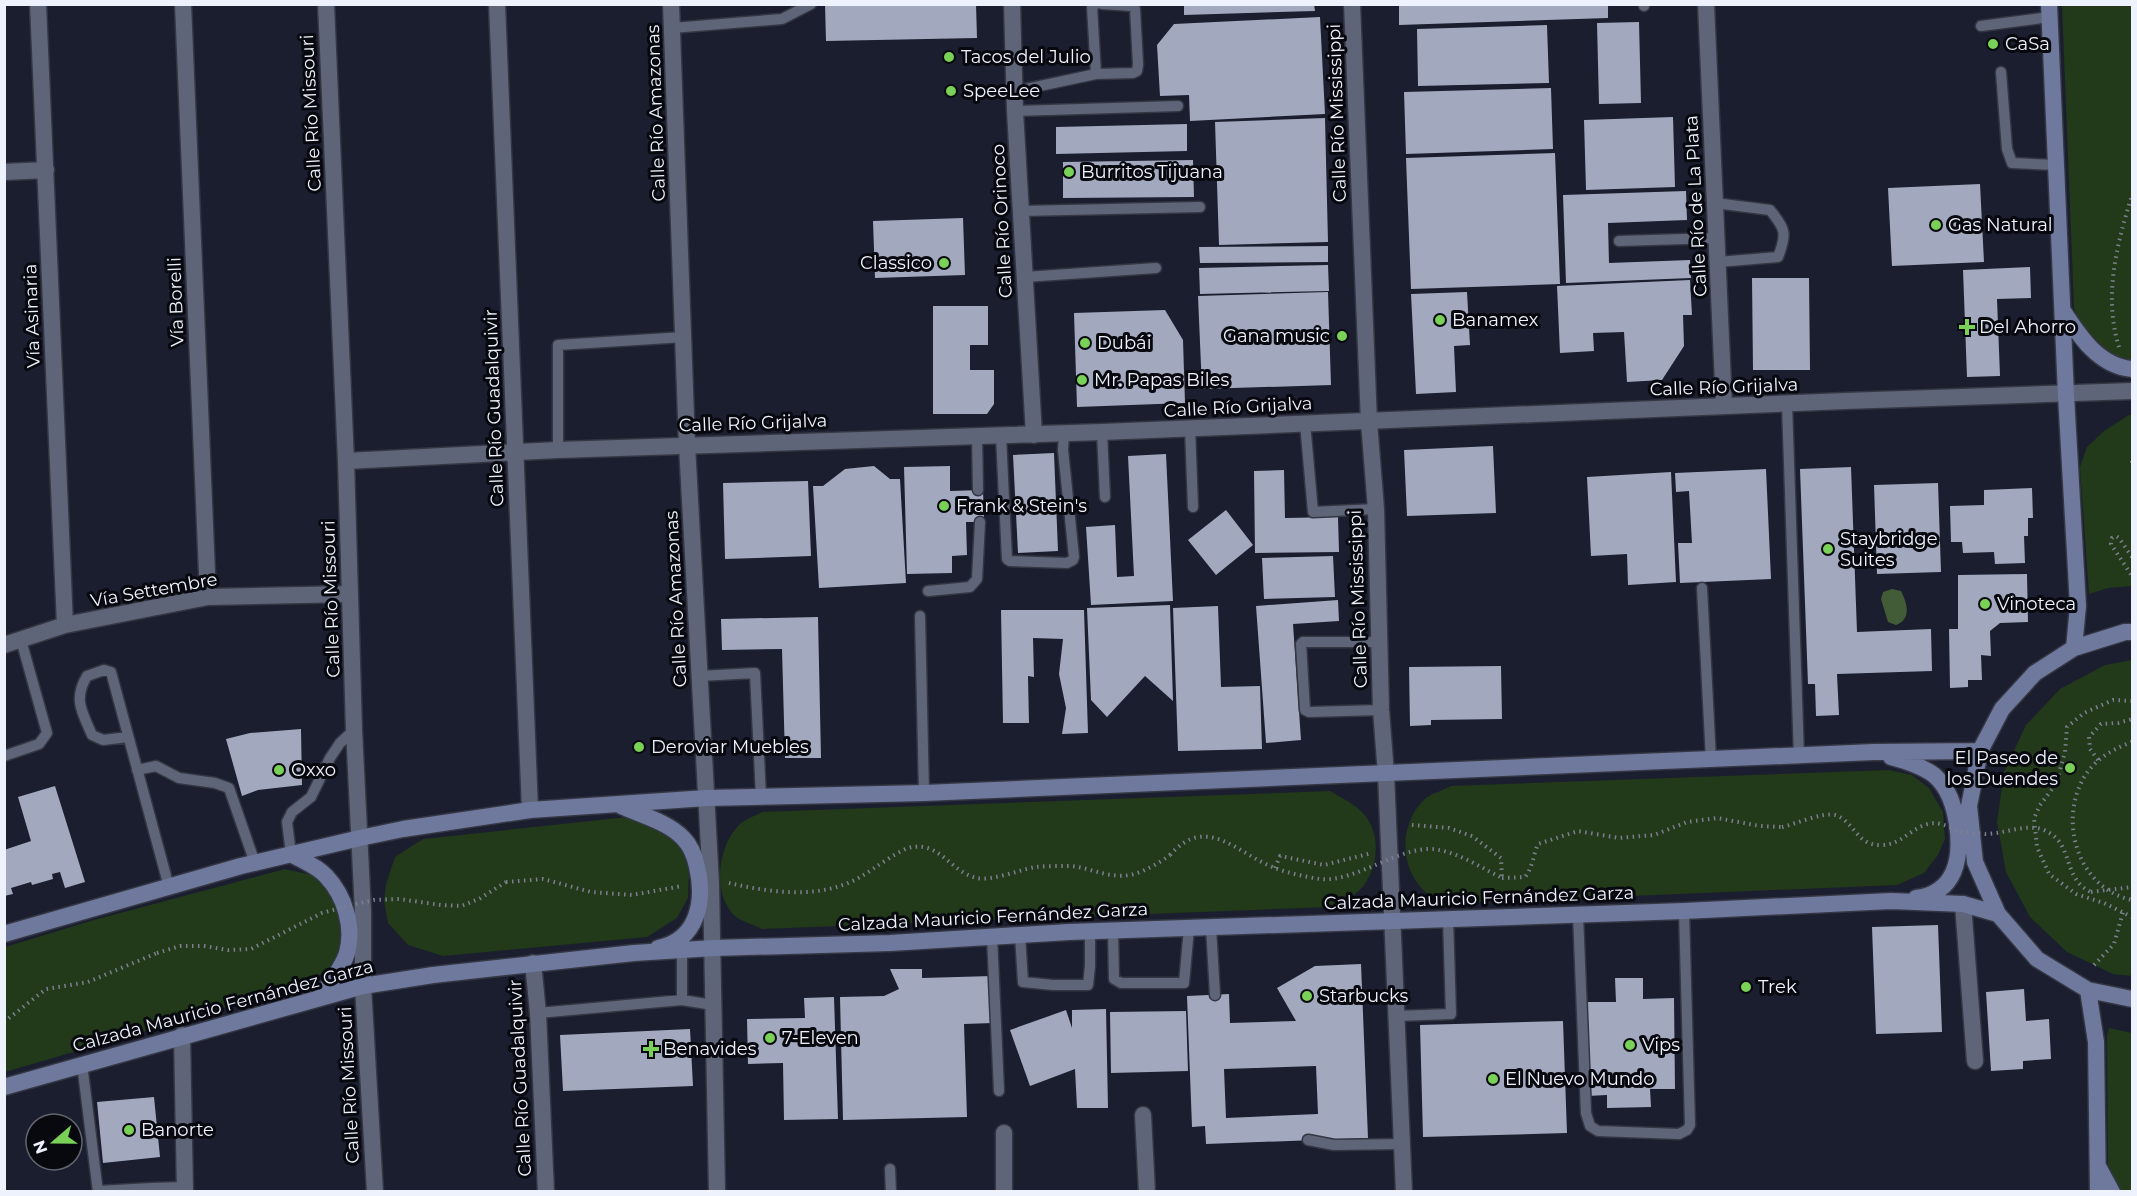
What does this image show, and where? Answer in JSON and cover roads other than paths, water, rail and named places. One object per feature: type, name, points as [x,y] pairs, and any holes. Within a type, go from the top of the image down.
[{"type":"main road","points":[[2050,11],[2062,310],[2078,606],[2074,648]]},
{"type":"main road","points":[[2062,310],[2078,335],[2090,348],[2105,360],[2129,369]]},
{"type":"main road","points":[[2133,632],[2125,632],[2074,648],[2035,674],[2018,691],[2002,709],[1980,751],[1969,806],[1976,862],[1998,914],[2037,959],[2088,990],[2133,999]]},
{"type":"main road","points":[[4,934],[291,854],[360,838],[530,810],[706,798],[924,793],[1874,753],[1980,751]]},
{"type":"main road","points":[[1874,753],[1903,760],[1934,775],[1942,784],[1954,806],[1960,844],[1955,871],[1947,882],[1934,893],[1924,897],[1891,901]]},
{"type":"main road","points":[[618,805],[670,828],[684,838],[706,885],[693,922],[683,937],[668,946],[634,953]]},
{"type":"main road","points":[[291,854],[328,878],[345,904],[350,938],[346,956],[320,997]]},
{"type":"main road","name":"Calzada Mauricio Fernández Garza","points":[[4,1086],[363,986],[433,975],[634,953],[714,948],[890,943],[1113,930],[1684,911],[1891,901],[1963,904],[1998,914]]},
{"type":"main road","points":[[2088,990],[2096,1042],[2098,1191]]},
{"type":"main road","points":[[2097,1165],[2112,1191]]},
{"type":"street","name":"Vía Asinaria","points":[[38,4],[64,625]]},
{"type":"street","name":"Vía Borelli","points":[[183,4],[208,597]]},
{"type":"street","name":"Calle Río Missouri","points":[[326,4],[363,912],[363,986],[375,1191]]},
{"type":"street","name":"Calle Río Guadalquivir","points":[[497,4],[530,810]]},
{"type":"street","name":"Calle Río Amazonas","points":[[671,4],[687,445],[706,798],[706,885],[714,948],[717,1191]]},
{"type":"street","name":"Calle Río Orinoco","points":[[1012,4],[1015,111],[1034,435]]},
{"type":"street","name":"Calle Río Mississippi","points":[[1352,4],[1369,422],[1376,509],[1381,710],[1393,920],[1404,1191]]},
{"type":"street","name":"Calle Río de La Plata","points":[[1706,4],[1724,406]]},
{"type":"street","points":[[4,172],[46,170]]},
{"type":"street","name":"Calle Río Grijalva","points":[[346,461],[687,445],[1034,435],[1724,406],[2133,392]]},
{"type":"street","name":"Vía Settembre","points":[[13,642],[64,625],[208,597],[350,594]]},
{"type":"street","points":[[1963,904],[1975,1061]]},
{"type":"street","name":"Calle Río Guadalquivir","points":[[533,963],[538,1013],[546,1191]]},
{"type":"street","points":[[182,1035],[185,1189]]},
{"type":"street","points":[[1143,1115],[1147,1191]]},
{"type":"street","points":[[1004,1133],[1004,1191]]},
{"type":"lane","points":[[672,28],[782,19],[811,4]]},
{"type":"lane","points":[[1096,4],[1092,7],[1096,74]]},
{"type":"lane","points":[[1016,91],[1096,74],[1137,71],[1135,9],[1132,6],[1102,4]]},
{"type":"lane","points":[[1982,26],[2050,11]]},
{"type":"lane","points":[[2001,72],[2007,149],[2012,163],[2056,165]]},
{"type":"lane","points":[[1015,111],[1178,106]]},
{"type":"lane","points":[[1715,203],[1770,210],[1780,221],[1785,238],[1778,256],[1718,262]]},
{"type":"lane","points":[[1021,211],[1200,207]]},
{"type":"lane","points":[[1619,241],[1717,238]]},
{"type":"lane","points":[[1025,277],[1156,268]]},
{"type":"lane","points":[[558,450],[558,345],[684,337]]},
{"type":"lane","points":[[1787,404],[1799,757]]},
{"type":"lane","points":[[1305,423],[1313,512],[1376,509]]},
{"type":"lane","points":[[1190,428],[1193,507]]},
{"type":"lane","points":[[1102,432],[1105,497]]},
{"type":"lane","points":[[1001,435],[1007,559],[1067,563],[1074,557],[1063,450],[1064,433]]},
{"type":"lane","points":[[977,436],[978,490]]},
{"type":"lane","points":[[928,591],[970,587],[977,579],[980,522]]},
{"type":"lane","points":[[1702,588],[1711,760]]},
{"type":"lane","points":[[920,616],[924,793]]},
{"type":"lane","points":[[4,756],[39,744],[47,733],[13,642]]},
{"type":"lane","points":[[1379,642],[1303,642],[1301,645],[1305,710],[1309,712],[1381,710]]},
{"type":"lane","points":[[128,737],[103,740],[92,735],[81,709],[80,688],[87,676],[104,670],[111,672],[170,887]]},
{"type":"lane","points":[[700,676],[755,674],[761,797]]},
{"type":"lane","points":[[291,854],[287,822],[292,812],[311,797],[330,758],[340,743],[354,730]]},
{"type":"lane","points":[[137,770],[156,766],[179,778],[215,783],[229,788],[255,863]]},
{"type":"lane","points":[[1578,914],[1586,1113],[1590,1126],[1598,1131],[1679,1134],[1687,1130],[1690,1125],[1684,911]]},
{"type":"lane","points":[[1397,1016],[1451,1014],[1448,918]]},
{"type":"lane","points":[[1210,927],[1215,995]]},
{"type":"lane","points":[[1113,930],[1114,979],[1121,983],[1184,984],[1189,928]]},
{"type":"lane","points":[[1020,935],[1023,982],[1053,986],[1088,985],[1090,931]]},
{"type":"lane","points":[[992,936],[999,1091]]},
{"type":"lane","points":[[682,951],[682,1000]]},
{"type":"lane","points":[[538,1013],[682,1000],[713,1005]]},
{"type":"lane","points":[[82,1064],[98,1191],[185,1189]]},
{"type":"lane","points":[[1308,1140],[1334,1144],[1402,1144]]},
{"type":"lane","points":[[890,1169],[891,1191]]},
{"type":"place","name":"CaSa","points":[[1993,44]]},
{"type":"place","name":"Tacos del Julio","points":[[949,57]]},
{"type":"place","name":"SpeeLee","points":[[951,91]]},
{"type":"place","name":"Burritos Tijuana","points":[[1069,172]]},
{"type":"place","name":"Gas Natural","points":[[1936,225]]},
{"type":"place","name":"Classico","points":[[944,263]]},
{"type":"place","name":"Banamex","points":[[1440,320]]},
{"type":"place","name":"Del Ahorro","points":[[1967,327]]},
{"type":"place","name":"Gana music","points":[[1342,336]]},
{"type":"place","name":"Dubái","points":[[1085,343]]},
{"type":"place","name":"Mr. Papas Biles","points":[[1082,380]]},
{"type":"place","name":"Frank & Stein's","points":[[944,506]]},
{"type":"place","name":"Staybridge Suites","points":[[1828,549]]},
{"type":"place","name":"Vinoteca","points":[[1985,604]]},
{"type":"place","name":"Deroviar Muebles","points":[[639,747]]},
{"type":"place","name":"El Paseo de los Duendes","points":[[2070,768]]},
{"type":"place","name":"Oxxo","points":[[279,770]]},
{"type":"place","name":"Trek","points":[[1746,987]]},
{"type":"place","name":"Starbucks","points":[[1307,996]]},
{"type":"place","name":"7-Eleven","points":[[770,1038]]},
{"type":"place","name":"Vips","points":[[1630,1045]]},
{"type":"place","name":"Benavides","points":[[651,1049]]},
{"type":"place","name":"El Nuevo Mundo","points":[[1493,1079]]},
{"type":"place","name":"Banorte","points":[[129,1130]]}]
